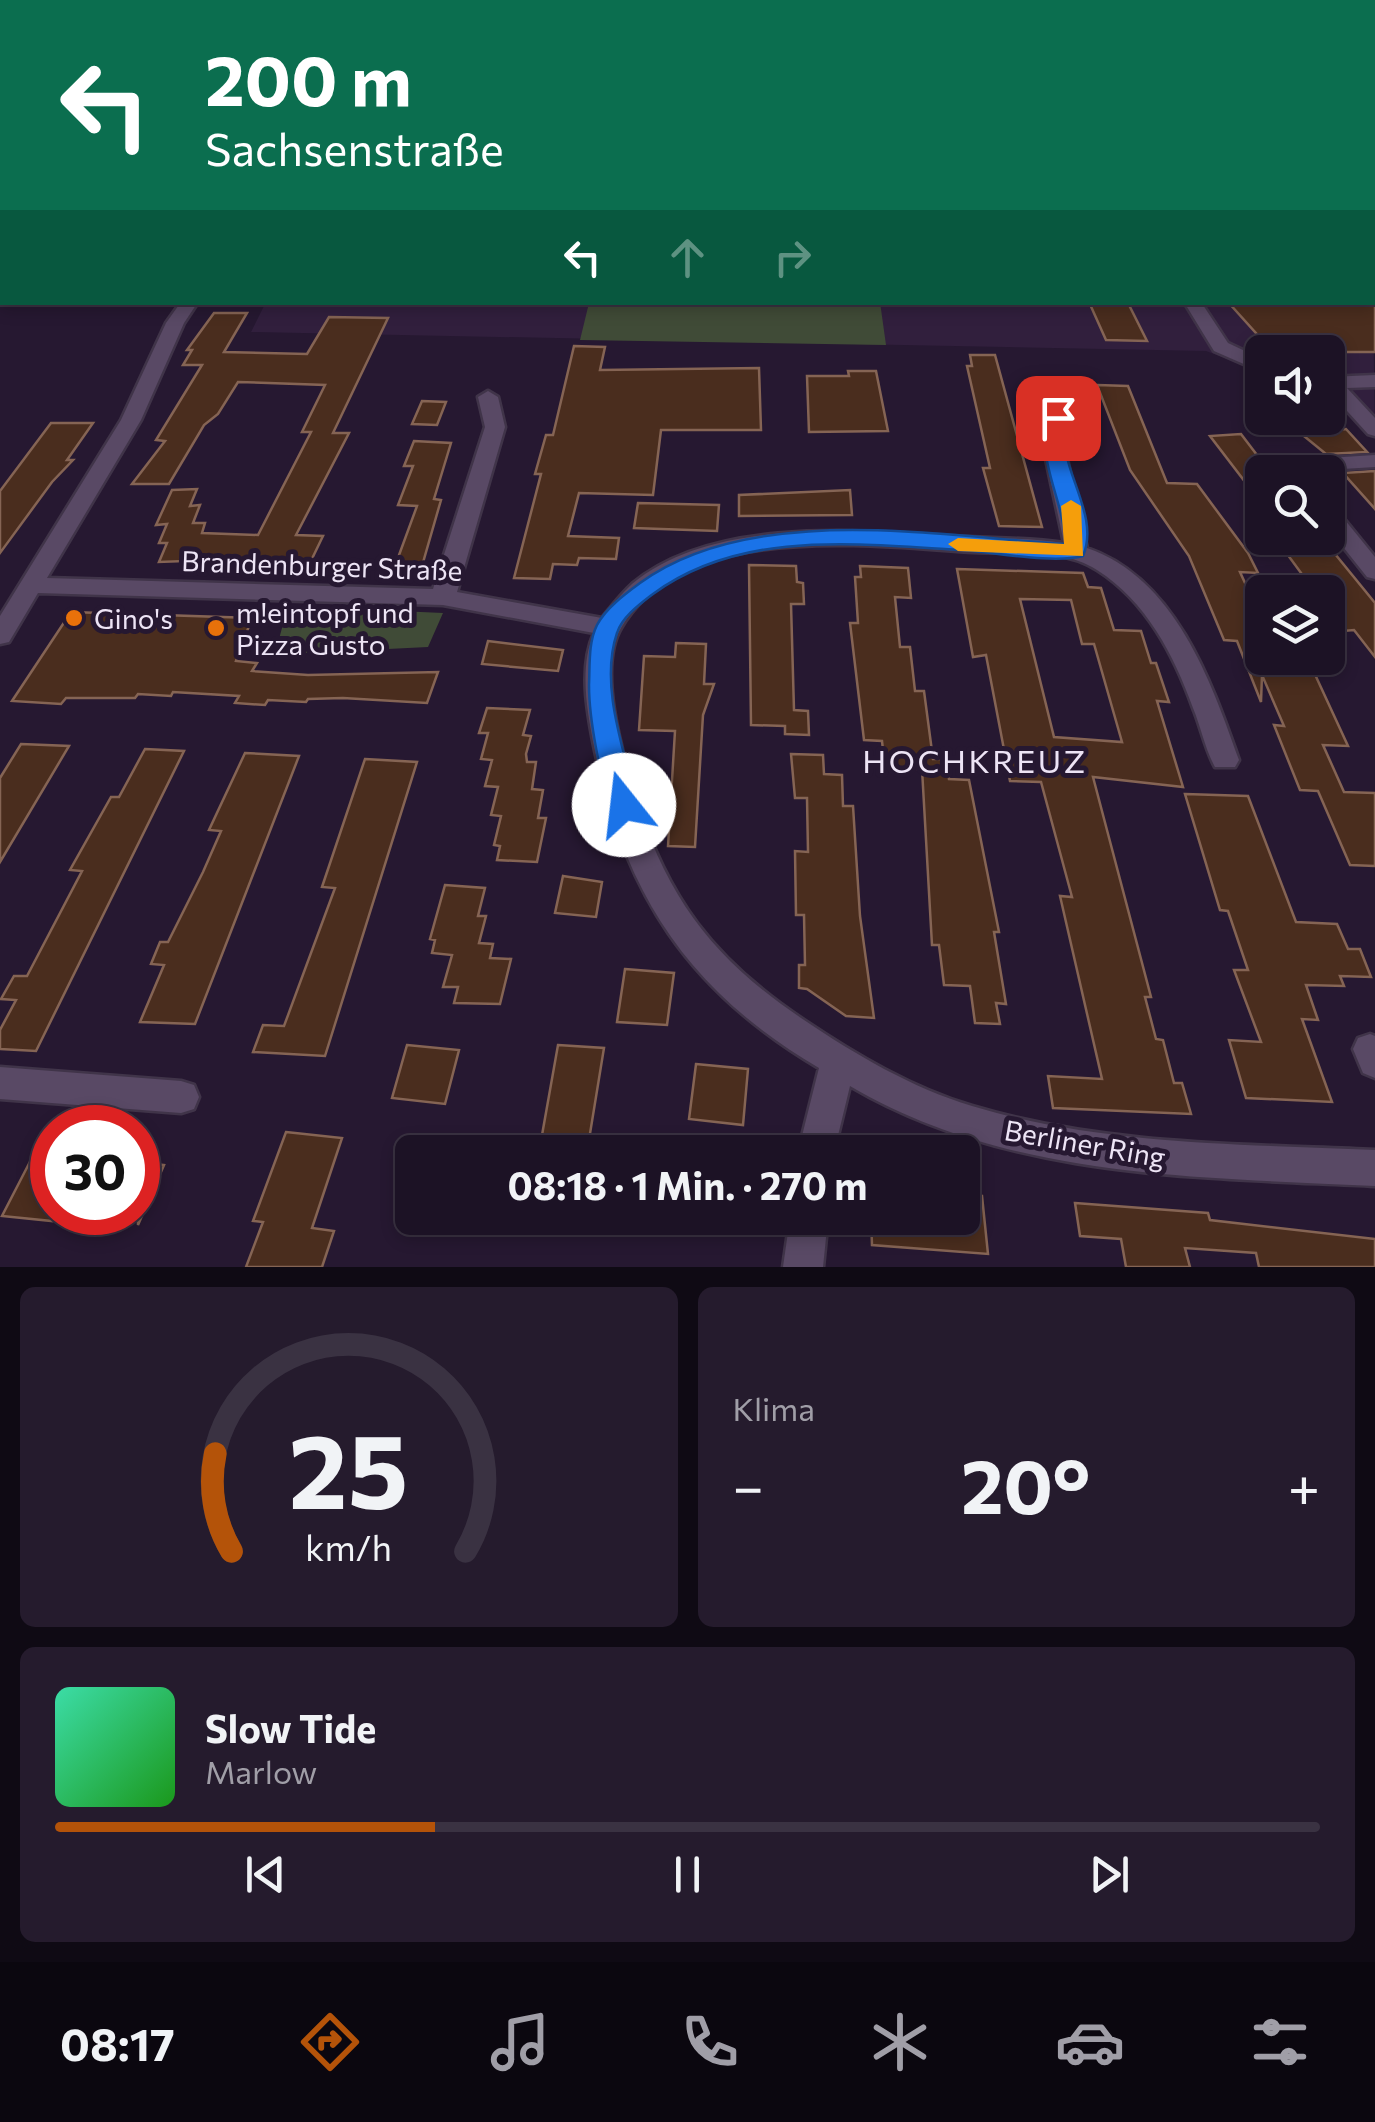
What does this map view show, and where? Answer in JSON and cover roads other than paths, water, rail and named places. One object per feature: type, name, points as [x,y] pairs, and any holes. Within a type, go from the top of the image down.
[{"type":"street","points":[[0,636],[131,420],[175,323],[188,305]]},
{"type":"street","points":[[1194,305],[1221,347],[1245,358]]},
{"type":"street","points":[[1345,382],[1375,381]]},
{"type":"street","points":[[443,597],[495,427],[488,397]]},
{"type":"street","points":[[1345,399],[1375,430]]},
{"type":"street","points":[[1058,418],[1051,436],[1076,523],[1076,551]]},
{"type":"street","points":[[1345,463],[1375,461]]},
{"type":"street","points":[[1345,535],[1375,572]]},
{"type":"street","points":[[607,626],[630,600],[670,572],[711,554],[772,540],[871,538],[1076,551],[1109,566],[1176,635],[1196,674],[1225,760]]},
{"type":"street","name":"Brandenburger Straße","points":[[32,585],[443,597],[607,626]]},
{"type":"street","name":"Berliner Ring","points":[[607,626],[602,650],[601,704],[611,760],[639,856],[668,912],[715,969],[771,1018],[838,1062],[894,1092],[1013,1135],[1158,1158],[1375,1168]]},
{"type":"street","points":[[820,1135],[838,1062]]},
{"type":"street","points":[[0,1083],[180,1097]]},
{"type":"street","points":[[803,1267],[806,1235]]},
{"type":"place","name":"Gino's","points":[[74,618]]},
{"type":"place","name":"m!eintopf und Pizza Gusto","points":[[216,628]]},
{"type":"district","name":"HOCHKREUZ","points":[[975,760]]}]
